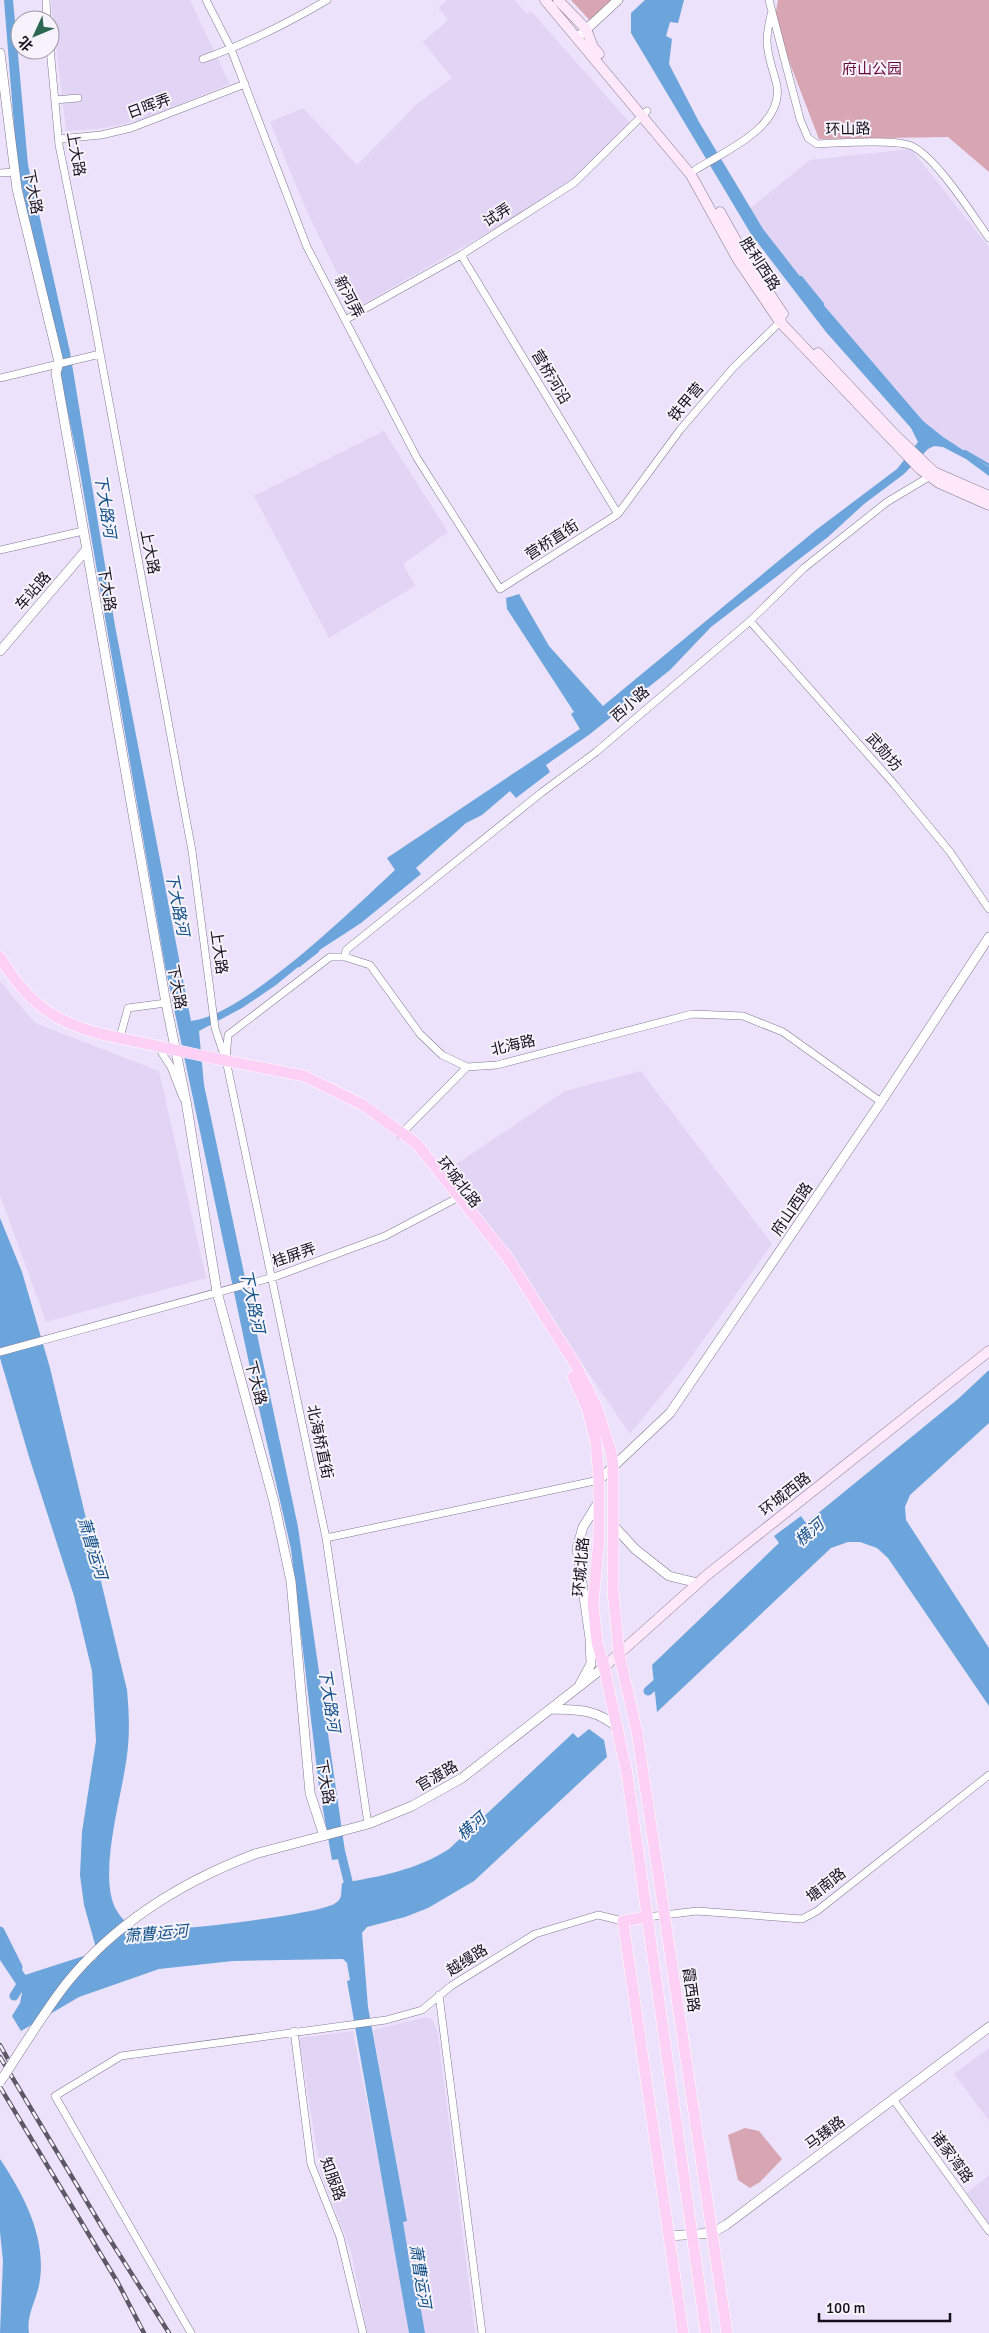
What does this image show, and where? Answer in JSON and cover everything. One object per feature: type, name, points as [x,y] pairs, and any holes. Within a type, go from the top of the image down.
[{"type":"main road","name":"胜利西路","points":[[545,0],[695,170],[782,320]]},
{"type":"main road","name":"胜利西路","points":[[558,0],[586,29],[593,48],[691,174],[738,260],[782,320],[923,467],[932,475],[989,505]]},
{"type":"main road","name":"胜利西路","points":[[932,475],[989,496]]},
{"type":"main road","name":"环城北路","points":[[0,957],[14,982],[42,1010],[64,1022],[88,1031],[120,1037],[168,1052]]},
{"type":"main road","name":"环城北路","points":[[0,967],[10,985],[39,1014],[61,1029],[84,1037],[304,1076],[363,1104],[400,1135],[417,1144],[500,1260],[572,1373],[587,1408],[594,1434],[599,1480],[600,1539],[593,1603],[597,1642],[604,1667]]},
{"type":"main road","name":"环城北路","points":[[457,1199],[507,1257],[575,1364],[597,1408],[611,1452],[613,1468],[613,1590],[619,1654]]},
{"type":"main road","name":"环城西路","points":[[604,1667],[698,1583],[989,1351]]},
{"type":"main road","name":"霞西路","points":[[619,1654],[637,1732],[727,2333]]},
{"type":"main road","points":[[604,1667],[622,1748],[706,2333]]},
{"type":"main road","points":[[647,1917],[623,1921],[683,2333]]},
{"type":"street","name":"新河弄","points":[[206,0],[231,49],[307,247],[417,458],[500,589]]},
{"type":"street","points":[[203,59],[231,49],[298,17],[327,0]]},
{"type":"street","points":[[578,37],[618,0]]},
{"type":"street","name":"环山路","points":[[769,0],[788,81],[808,138],[817,144],[901,144],[917,149],[932,161],[989,238]]},
{"type":"street","points":[[695,170],[748,139],[769,118],[777,88],[767,42],[771,10]]},
{"type":"street","name":"下大路","points":[[0,53],[17,189],[60,362],[56,373],[95,605],[166,1003],[186,1101],[217,1292],[274,1502],[291,1581],[310,1793],[324,1836]]},
{"type":"street","name":"上大路","points":[[51,60],[58,139],[100,354],[192,851],[215,1028],[228,1064]]},
{"type":"street","name":"日晖弄","points":[[58,139],[101,135],[131,128],[245,84]]},
{"type":"street","points":[[55,100],[78,98]]},
{"type":"street","name":"试弄","points":[[345,320],[460,255],[574,183],[645,113]]},
{"type":"street","points":[[0,173],[15,172]]},
{"type":"street","name":"营桥河沿","points":[[460,255],[618,514]]},
{"type":"street","name":"铁甲营","points":[[618,514],[680,430],[732,368],[782,320]]},
{"type":"street","points":[[0,378],[60,362],[100,354]]},
{"type":"street","name":"西小路","points":[[345,957],[346,950],[541,793],[596,752],[750,621],[804,568],[887,502],[932,475]]},
{"type":"street","name":"营桥直街","points":[[500,589],[618,514]]},
{"type":"street","points":[[0,550],[83,531]]},
{"type":"street","name":"车站路","points":[[0,651],[87,549]]},
{"type":"street","name":"武勋坊","points":[[750,621],[894,784],[950,852],[989,909]]},
{"type":"street","name":"府山西路","points":[[599,1480],[670,1413],[881,1102],[989,937]]},
{"type":"street","points":[[228,1064],[228,1035],[330,957],[345,957]]},
{"type":"street","name":"北海路","points":[[345,957],[370,966],[420,1034],[442,1055],[467,1067],[497,1065],[692,1014],[743,1016],[783,1032],[881,1102]]},
{"type":"street","points":[[120,1037],[128,1008],[166,1003]]},
{"type":"street","points":[[168,1052],[171,1067],[181,1094],[186,1101]]},
{"type":"street","name":"北海桥直街","points":[[228,1064],[326,1538],[368,1824]]},
{"type":"street","points":[[400,1135],[467,1067]]},
{"type":"street","name":"桂屏弄","points":[[0,1352],[271,1277],[385,1236],[457,1199]]},
{"type":"street","points":[[326,1538],[599,1480]]},
{"type":"street","points":[[579,1687],[591,1664],[590,1638],[577,1548],[583,1527],[600,1501]]},
{"type":"street","points":[[613,1525],[635,1549],[669,1576],[698,1583]]},
{"type":"street","name":"官渡路","points":[[0,2082],[66,1984],[96,1950],[136,1916],[172,1892],[216,1869],[255,1854],[368,1824],[412,1806],[462,1778],[604,1667]]},
{"type":"street","points":[[550,1709],[588,1710],[604,1717],[617,1727]]},
{"type":"street","name":"塘南路","points":[[647,1917],[697,1911],[802,1920],[817,1911],[989,1775]]},
{"type":"street","name":"越缦路","points":[[191,2333],[55,2096],[121,2056],[326,2026],[386,2020],[422,2010],[439,1995],[535,1934],[598,1915],[623,1921]]},
{"type":"street","points":[[439,1995],[482,2333]]},
{"type":"street","name":"马臻路","points":[[669,2236],[692,2236],[712,2233],[989,2027]]},
{"type":"street","name":"知服路","points":[[294,2031],[312,2164],[340,2237],[363,2333]]},
{"type":"street","name":"诸家湾路","points":[[893,2099],[989,2231]]},
{"type":"shaded area","points":[[51,0],[190,0],[230,84],[141,120],[105,128],[66,131],[58,60],[60,60],[60,10],[52,10]]},
{"type":"shaded area","points":[[447,0],[515,0],[527,14],[531,11],[631,124],[574,183],[355,309],[307,212],[270,122],[303,108],[357,165],[418,103],[452,78],[423,42],[448,20],[438,8]]},
{"type":"shaded area","points":[[911,149],[989,247],[989,471],[900,407],[748,210],[810,160]]},
{"type":"shaded area","points":[[384,431],[448,532],[403,564],[415,586],[329,638],[254,496]]},
{"type":"shaded area","points":[[0,981],[35,1023],[159,1071],[206,1278],[46,1322],[0,1195]]},
{"type":"shaded area","points":[[641,1071],[772,1244],[684,1367],[630,1434],[449,1169],[565,1091]]},
{"type":"shaded area","points":[[426,2017],[432,2019],[438,2034],[475,2333],[425,2333],[413,2264],[410,2264],[403,2221],[407,2220],[373,2030]]},
{"type":"shaded area","points":[[353,2031],[406,2305],[409,2333],[367,2333],[351,2251],[320,2171],[299,2038]]},
{"type":"shaded area","points":[[989,2048],[989,2121],[954,2074]]},
{"type":"shaded area","points":[[989,2175],[989,2224],[967,2193]]},
{"type":"green space","points":[[571,0],[624,0],[595,26]]},
{"type":"green space","name":"府山公园","points":[[778,0],[989,0],[989,172],[948,137],[819,139],[774,22]]},
{"type":"green space","points":[[745,2128],[759,2131],[782,2159],[760,2182],[750,2188],[738,2180],[728,2135]]},
{"type":"water","points":[[4,0],[13,0],[14,10],[10,10],[10,60],[18,60],[28,165],[70,352],[115,626],[191,1021],[214,1014],[240,1000],[268,981],[298,958],[395,870],[387,858],[580,729],[571,714],[574,712],[507,609],[506,598],[519,594],[549,646],[603,706],[816,530],[897,469],[918,442],[911,428],[826,332],[751,234],[631,33],[631,13],[645,0],[684,0],[678,23],[670,22],[666,36],[672,39],[669,64],[699,122],[763,229],[809,288],[923,421],[943,437],[989,467],[989,476],[966,459],[943,447],[934,446],[928,449],[904,474],[864,504],[828,537],[711,627],[670,670],[590,734],[546,765],[550,772],[516,798],[510,791],[482,815],[466,823],[416,868],[421,874],[361,923],[315,953],[276,985],[242,1008],[199,1031],[204,1085],[298,1527],[346,1858],[332,1860],[319,1787],[291,1549],[253,1382],[165,966],[80,472],[17,163]]},
{"type":"water","name":"萧曹运河","points":[[0,1218],[22,1272],[50,1368],[127,1690],[128,1747],[113,1834],[109,1878],[111,1896],[117,1911],[127,1923],[140,1929],[177,1929],[270,1918],[334,1904],[341,1897],[342,1883],[411,1867],[449,1849],[573,1733],[578,1738],[589,1729],[604,1740],[607,1757],[474,1881],[428,1908],[405,1917],[367,1927],[362,1933],[368,2007],[407,2221],[403,2222],[410,2264],[413,2264],[425,2333],[409,2333],[347,1981],[350,1980],[347,1963],[343,1959],[233,1961],[159,1969],[79,1997],[21,2031],[12,2016],[20,2003],[22,1993],[0,1960],[0,1934],[29,1981],[90,1963],[98,1955],[84,1905],[80,1875],[82,1832],[96,1741],[92,1671],[74,1596],[30,1460],[0,1358]]},
{"type":"water","points":[[989,1370],[989,1423],[910,1495],[905,1507],[906,1520],[989,1648],[989,1706],[888,1558],[877,1548],[860,1542],[848,1542],[831,1548],[657,1712],[652,1665],[779,1543],[774,1536],[801,1516],[806,1523],[958,1399]]},
{"type":"water","points":[[0,2159],[32,2219],[40,2251],[39,2285],[30,2315],[29,2333],[0,2333],[3,2261],[0,2232]]},
{"type":"waterway","points":[[801,277],[823,304]]},
{"type":"waterway","points":[[965,451],[989,465]]},
{"type":"waterway","points":[[299,966],[318,951]]},
{"type":"waterway","name":"横河","points":[[648,1691],[663,1678]]},
{"type":"waterway","points":[[341,1853],[351,1893]]},
{"type":"waterway","points":[[0,1931],[18,1967]]},
{"type":"waterway","points":[[14,1996],[24,1980],[89,1959]]},
{"type":"railway","points":[[0,2045],[9,2061]]},
{"type":"railway","points":[[0,2057],[102,2227],[169,2333]]},
{"type":"railway","points":[[0,2087],[118,2283],[144,2333]]},
{"type":"water label","name":"下大路河","points":[[106,506]]},
{"type":"water label","name":"下大路河","points":[[178,904]]},
{"type":"water label","name":"下大路河","points":[[253,1301]]},
{"type":"water label","name":"下大路河","points":[[330,1700]]}]
